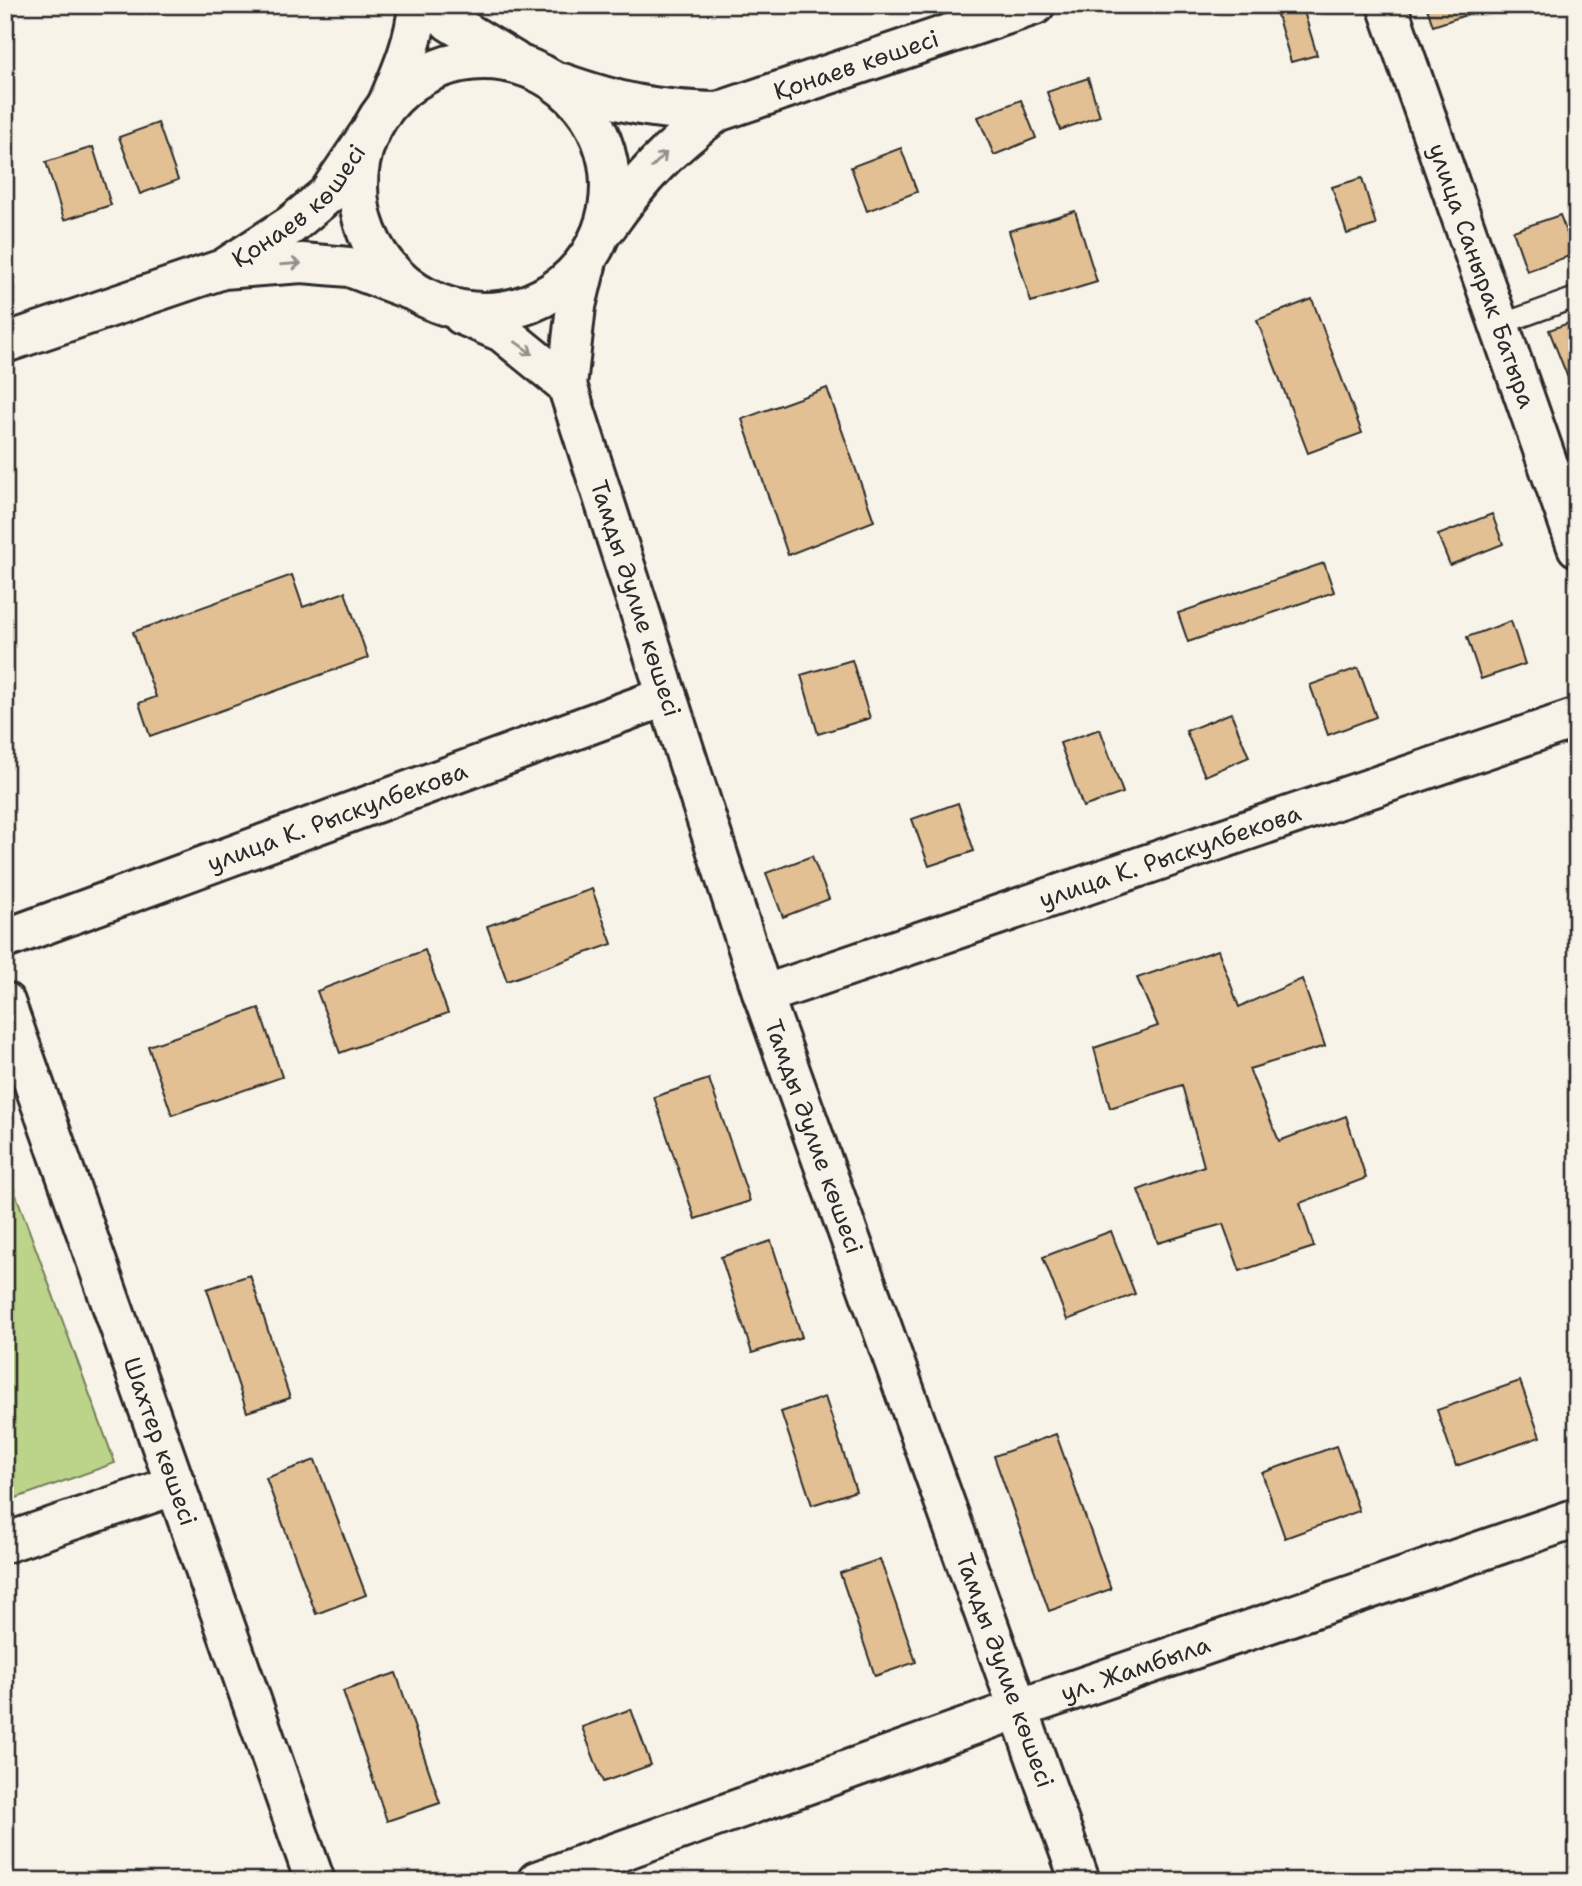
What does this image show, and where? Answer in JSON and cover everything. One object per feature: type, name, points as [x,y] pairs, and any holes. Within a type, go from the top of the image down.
[{"type":"street","points":[[418,5],[416,28],[407,58],[377,121],[358,178],[363,221],[381,261],[427,299],[502,332],[567,385]]},
{"type":"street","points":[[433,5],[450,22],[538,73],[585,110],[605,148],[611,190],[576,306],[567,385]]},
{"type":"street","name":"Қонаев көшесі","points":[[595,247],[639,179],[673,145],[717,112],[1035,5]]},
{"type":"street","name":"улица Санырак Батыра","points":[[1387,5],[1577,547]]},
{"type":"street","points":[[377,121],[414,81],[448,64],[485,59],[538,73]]},
{"type":"street","name":"Қонаев көшесі","points":[[538,73],[634,106],[659,111],[717,112]]},
{"type":"street","name":"Қонаев көшесі","points":[[5,343],[223,269],[291,225],[328,194],[377,121]]},
{"type":"street","points":[[427,299],[482,314],[522,308],[559,289],[595,247]]},
{"type":"street","name":"Қонаев көшесі","points":[[223,269],[302,263],[349,267],[427,299]]},
{"type":"street","name":"Тамды Әулие көшесі","points":[[567,385],[763,995],[1080,1881]]},
{"type":"street","name":"улица К. Рыскулбекова","points":[[5,939],[667,696]]},
{"type":"street","name":"улица К. Рыскулбекова","points":[[763,995],[1577,718]]},
{"type":"street","name":"Шахтер көшесі","points":[[5,1002],[316,1881]]},
{"type":"street","points":[[5,1543],[176,1485]]},
{"type":"street","name":"ул. Жамбыла","points":[[537,1881],[1018,1709],[1577,1518]]},
{"type":"lane","points":[[1499,325],[1577,297]]},
{"type":"green space","points":[[5,1165],[115,1463],[5,1502]]},
{"type":"building","points":[[1302,5],[1317,55],[1291,62],[1275,8]]},
{"type":"building","points":[[1426,5],[1493,5],[1493,6],[1433,26]]},
{"type":"building","points":[[1088,78],[1100,116],[1060,130],[1047,92]]},
{"type":"building","points":[[1021,100],[1036,138],[994,155],[978,117]]},
{"type":"building","points":[[158,123],[178,180],[140,194],[119,137]]},
{"type":"building","points":[[93,147],[111,205],[64,220],[46,162]]},
{"type":"building","points":[[901,148],[917,192],[867,211],[851,167]]},
{"type":"building","points":[[1362,178],[1376,225],[1347,234],[1332,187]]},
{"type":"building","points":[[1075,211],[1097,282],[1031,302],[1009,231]]},
{"type":"building","points":[[1560,215],[1575,254],[1527,271],[1513,231]]},
{"type":"building","points":[[1312,299],[1362,433],[1308,453],[1257,320]]},
{"type":"building","points":[[1577,320],[1577,381],[1570,383],[1549,330]]},
{"type":"building","points":[[827,388],[874,521],[788,555],[742,419]]},
{"type":"building","points":[[1492,514],[1503,544],[1450,565],[1438,535]]},
{"type":"building","points":[[1324,563],[1334,592],[1188,642],[1178,613]]},
{"type":"building","points":[[292,575],[303,607],[345,592],[368,658],[150,736],[139,703],[156,697],[133,632]]},
{"type":"building","points":[[1511,621],[1525,664],[1481,679],[1467,637]]},
{"type":"building","points":[[852,660],[870,718],[818,734],[801,675]]},
{"type":"building","points":[[1358,668],[1376,717],[1328,735],[1310,685]]},
{"type":"building","points":[[1231,713],[1249,757],[1205,776],[1186,731]]},
{"type":"building","points":[[1100,729],[1123,793],[1083,807],[1060,743]]},
{"type":"building","points":[[958,803],[974,851],[929,866],[912,819]]},
{"type":"building","points":[[812,856],[829,899],[783,917],[766,873]]},
{"type":"building","points":[[592,889],[612,944],[507,981],[487,926]]},
{"type":"building","points":[[425,950],[448,1013],[340,1053],[317,991]]},
{"type":"building","points":[[1218,950],[1239,1007],[1302,979],[1325,1046],[1249,1069],[1279,1141],[1346,1116],[1366,1178],[1300,1203],[1314,1247],[1240,1271],[1223,1224],[1158,1243],[1138,1190],[1204,1166],[1182,1085],[1110,1108],[1094,1048],[1158,1026],[1137,978]]},
{"type":"building","points":[[259,1008],[282,1077],[172,1115],[148,1046]]},
{"type":"building","points":[[709,1079],[750,1201],[695,1219],[654,1097]]},
{"type":"building","points":[[1111,1231],[1135,1294],[1067,1320],[1043,1257]]},
{"type":"building","points":[[771,1241],[802,1337],[752,1353],[721,1257]]},
{"type":"building","points":[[250,1275],[290,1398],[247,1412],[207,1289]]},
{"type":"building","points":[[1520,1381],[1540,1437],[1456,1466],[1437,1410]]},
{"type":"building","points":[[825,1397],[856,1491],[812,1505],[781,1412]]},
{"type":"building","points":[[1056,1434],[1111,1589],[1049,1611],[994,1456]]},
{"type":"building","points":[[1336,1446],[1359,1511],[1285,1538],[1262,1473]]},
{"type":"building","points":[[315,1460],[366,1595],[316,1614],[266,1478]]},
{"type":"building","points":[[880,1559],[916,1662],[875,1676],[840,1573]]},
{"type":"building","points":[[396,1673],[440,1803],[387,1821],[343,1691]]},
{"type":"building","points":[[631,1709],[651,1765],[603,1782],[582,1727]]}]
